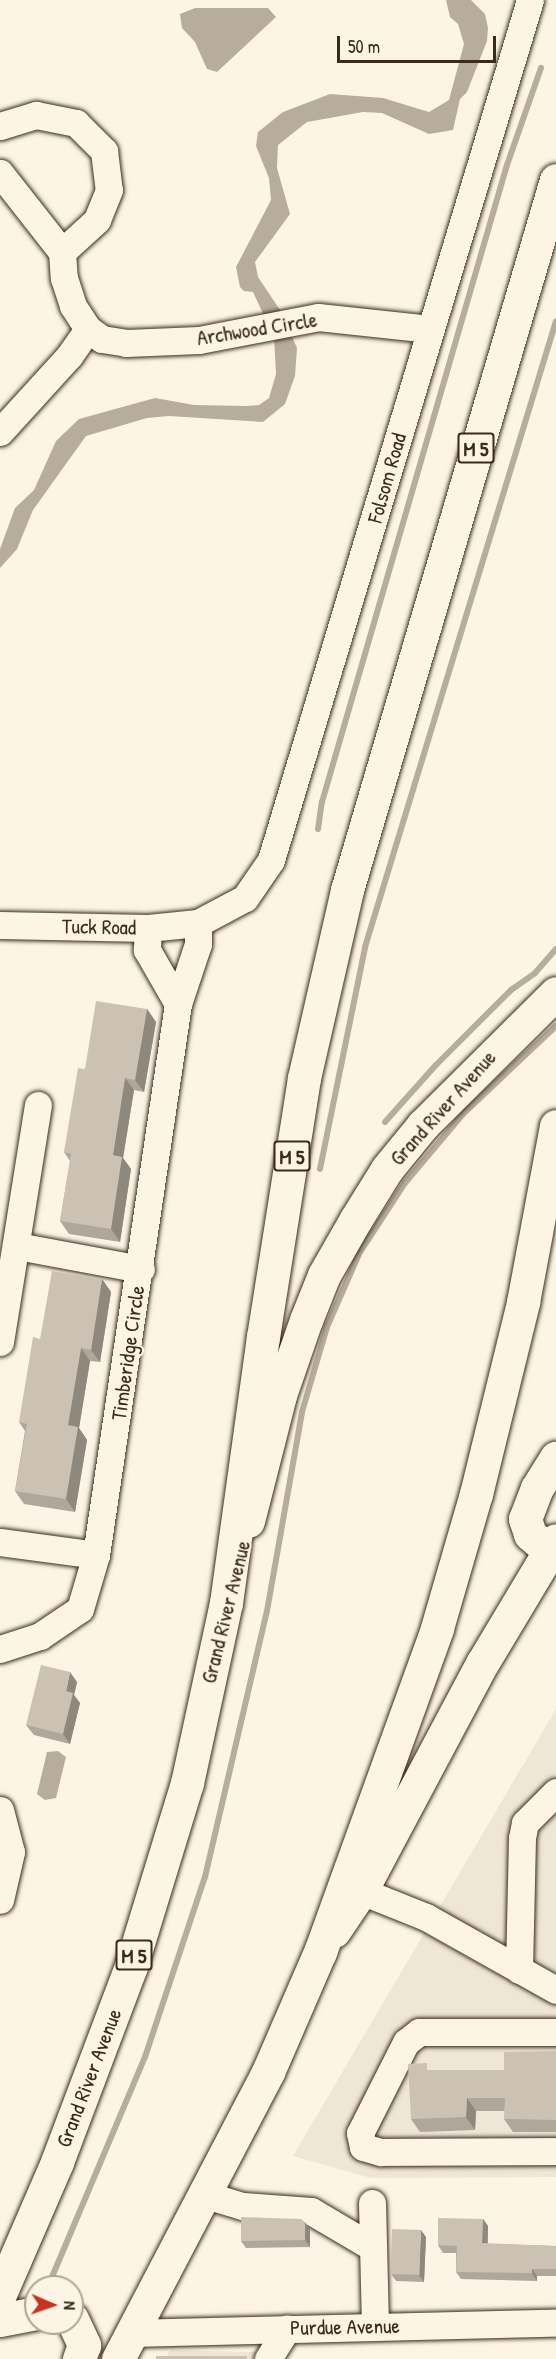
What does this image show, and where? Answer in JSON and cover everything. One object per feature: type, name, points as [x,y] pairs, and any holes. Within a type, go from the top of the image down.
[{"type":"main road","name":"M 5","points":[[226,1603],[263,1337],[304,1078],[347,890],[556,180]]},
{"type":"main road","name":"Grand River Avenue","points":[[0,2294],[57,2162],[131,1966],[187,1783],[226,1603],[280,1395],[324,1275],[387,1169],[423,1125],[556,993]]},
{"type":"main road","points":[[126,2346],[268,2072],[320,1952],[436,1628],[476,1494],[523,1302],[555,1129]]},
{"type":"main road","points":[[320,1952],[361,1891],[483,1662],[554,1549],[530,1534],[525,1519],[537,1488],[556,1458]]},
{"type":"main road","points":[[0,2320],[24,2315]]},
{"type":"main road","points":[[79,2359],[84,2344],[80,2335]]},
{"type":"street","name":"Folsom Road","points":[[198,923],[245,898],[271,860],[530,0]]},
{"type":"street","points":[[0,126],[36,115],[76,123],[104,151],[109,190],[97,220],[62,252]]},
{"type":"street","points":[[0,173],[62,252],[70,297],[88,329],[70,355],[0,432]]},
{"type":"street","name":"Archwood Circle","points":[[88,329],[102,339],[126,343],[256,332],[289,324],[335,318],[430,329]]},
{"type":"street","name":"Tuck Road","points":[[0,925],[148,928],[198,923]]},
{"type":"street","name":"Timberidge Circle","points":[[0,1649],[40,1636],[80,1609],[96,1555],[141,1269],[178,1005],[198,944],[198,923]]},
{"type":"street","points":[[148,928],[147,950],[178,1005]]},
{"type":"street","points":[[0,1342],[38,1105]]},
{"type":"street","points":[[17,1246],[141,1269]]},
{"type":"street","points":[[0,1542],[96,1555]]},
{"type":"street","points":[[519,1970],[522,1838],[525,1823],[556,1792]]},
{"type":"street","points":[[0,1810],[11,1852],[0,1900]]},
{"type":"street","points":[[361,1891],[426,1917],[556,1989]]},
{"type":"street","points":[[556,2031],[419,2032],[406,2042],[360,2133],[363,2147],[381,2152],[556,2151]]},
{"type":"street","points":[[206,2195],[243,2206],[311,2211],[372,2247]]},
{"type":"street","points":[[372,2203],[375,2326]]},
{"type":"street","name":"Purdue Avenue","points":[[126,2346],[286,2328],[556,2324]]},
{"type":"street","points":[[268,2359],[286,2328]]},
{"type":"shaded area","points":[[446,0],[471,0],[485,14],[488,28],[487,41],[467,92],[460,99],[453,130],[429,134],[382,113],[363,112],[307,122],[278,145],[277,168],[290,214],[255,262],[258,277],[280,310],[297,348],[295,376],[285,404],[263,422],[169,416],[147,418],[86,436],[33,510],[17,549],[0,568],[0,549],[15,508],[34,490],[56,441],[79,419],[155,398],[194,405],[246,406],[259,405],[269,398],[276,374],[274,337],[253,292],[244,291],[240,287],[236,267],[271,200],[269,178],[256,146],[258,132],[283,112],[330,94],[383,98],[429,112],[449,100],[464,44],[458,24],[450,17]]},
{"type":"shaded area","points":[[195,8],[268,8],[276,17],[217,72],[207,69],[195,42],[182,28],[180,14]]},
{"type":"shaded area","points":[[556,1709],[556,2177],[371,2178],[293,2156]]},
{"type":"shaded area","points":[[58,1751],[66,1757],[56,1798],[45,1800],[37,1794],[47,1752]]},
{"type":"shaded area","points":[[170,2350],[283,2353],[279,2359],[165,2359]]},
{"type":"building","points":[[96,1001],[147,1009],[135,1080],[125,1078],[113,1155],[122,1157],[111,1229],[60,1221],[71,1154],[64,1152],[78,1068],[85,1069]]},
{"type":"building","points":[[52,1271],[102,1279],[91,1350],[81,1348],[68,1425],[78,1427],[66,1499],[15,1491],[27,1424],[19,1422],[33,1337],[40,1339]]},
{"type":"building","points":[[41,1665],[70,1672],[66,1691],[73,1693],[63,1734],[26,1725]]},
{"type":"building","points":[[556,2051],[556,2120],[504,2119],[505,2098],[467,2098],[466,2117],[411,2119],[408,2064],[427,2063],[427,2070],[504,2070],[504,2052]]},
{"type":"building","points":[[241,2217],[301,2219],[305,2222],[305,2240],[241,2241]]},
{"type":"building","points":[[438,2218],[483,2219],[482,2243],[556,2246],[556,2269],[532,2269],[532,2273],[456,2272],[457,2246],[438,2245]]},
{"type":"building","points":[[392,2229],[421,2230],[419,2275],[390,2274]]},
{"type":"building","points":[[156,2356],[247,2356],[247,2359],[156,2359]]},
{"type":"waterway","points":[[318,829],[322,802],[507,165],[541,68]]},
{"type":"waterway","points":[[320,1169],[365,947],[556,321]]},
{"type":"waterway","points":[[385,1122],[436,1065],[511,990],[535,973],[556,949]]},
{"type":"waterway","points":[[53,2275],[145,2057],[205,1877],[267,1611],[302,1412],[327,1327],[360,1252],[405,1183],[464,1113],[556,1026]]}]
